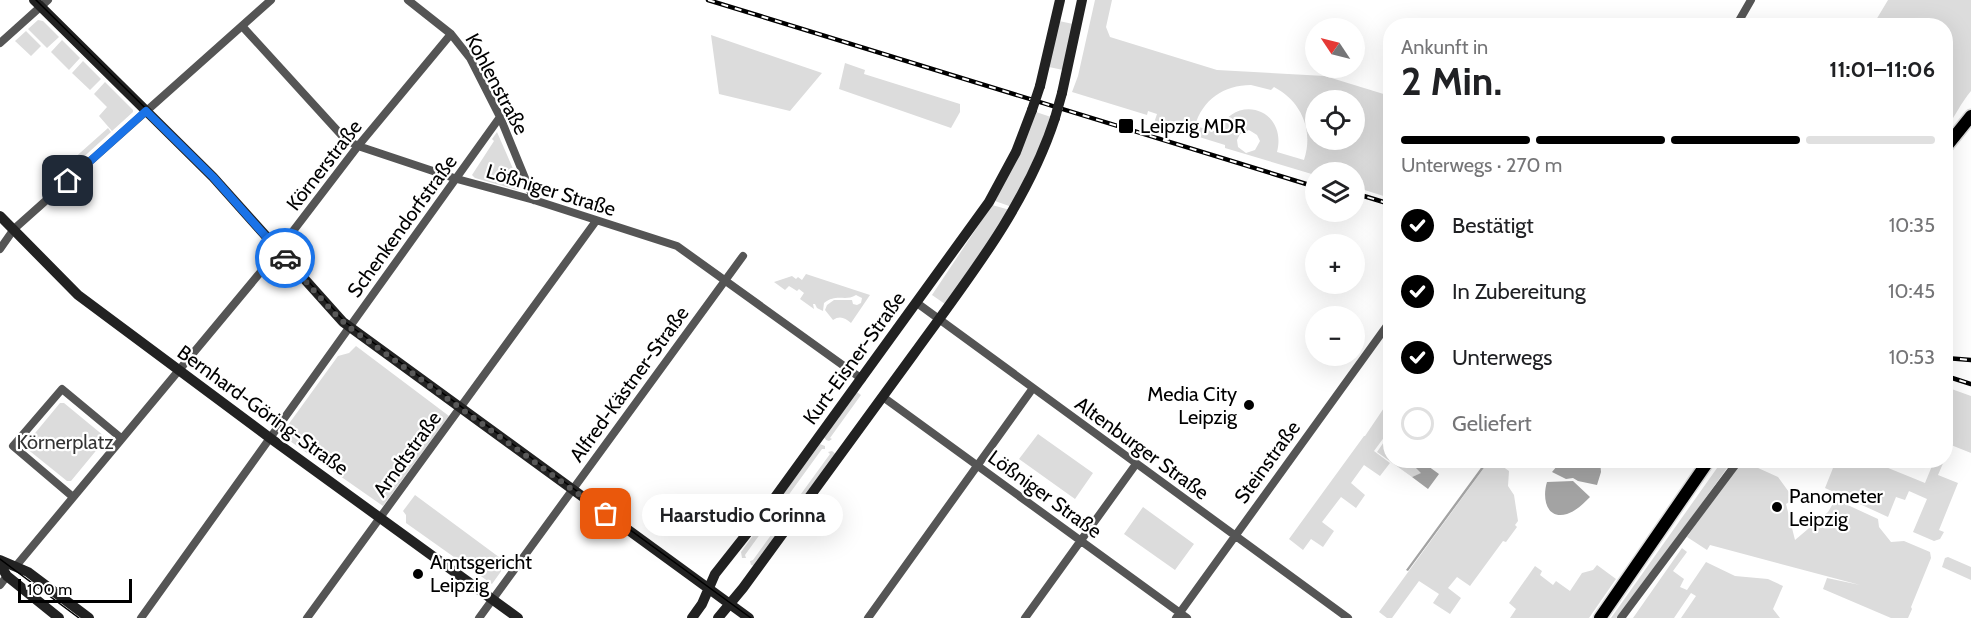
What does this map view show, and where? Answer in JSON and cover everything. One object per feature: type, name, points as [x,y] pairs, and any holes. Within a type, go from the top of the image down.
[{"type":"main road","name":"Kurt-Eisner-Straße","points":[[692,618],[702,604],[715,574],[768,507],[861,380],[996,189],[1016,152],[1032,111],[1040,86],[1059,0]]},
{"type":"main road","points":[[718,618],[743,588],[939,320],[1015,209],[1038,163],[1055,118],[1082,0]]},
{"type":"main road","points":[[41,2],[213,177],[349,327],[749,618]]},
{"type":"main road","points":[[1953,138],[1971,116]]},
{"type":"main road","name":"Bernhard-Göring-Straße","points":[[0,216],[78,295],[177,370],[518,618]]},
{"type":"main road","points":[[1600,618],[1703,468]]},
{"type":"main road","points":[[0,560],[16,566],[89,618]]},
{"type":"main road","points":[[0,565],[4,580],[50,614],[59,618]]},
{"type":"street","points":[[0,249],[14,229],[271,0]]},
{"type":"street","name":"Kohlenstraße","points":[[408,0],[452,34],[470,58],[500,117],[534,200]]},
{"type":"street","points":[[1741,18],[1751,0]]},
{"type":"street","points":[[0,44],[41,2]]},
{"type":"street","name":"Lößniger Straße","points":[[242,26],[345,139],[358,146],[456,179],[534,200],[596,222],[677,246],[861,380]]},
{"type":"street","name":"Körnerstraße","points":[[16,566],[278,250],[358,146],[452,34]]},
{"type":"street","name":"Schenkendorfstraße","points":[[141,618],[500,117]]},
{"type":"street","name":"Arndtstraße","points":[[307,618],[596,222]]},
{"type":"street","name":"Alfred-Kästner-Straße","points":[[479,618],[743,256]]},
{"type":"street","name":"Altenburger Straße","points":[[917,303],[1348,618]]},
{"type":"street","name":"Steinstraße","points":[[1180,616],[1235,535],[1383,331]]},
{"type":"street","points":[[868,618],[1033,388]]},
{"type":"street","points":[[74,497],[13,446],[62,389],[121,438]]},
{"type":"street","name":"Lößniger Straße","points":[[883,397],[1180,616]]},
{"type":"street","points":[[1025,618],[1136,464]]},
{"type":"street","points":[[1621,618],[1733,468]]},
{"type":"street","points":[[1329,618],[1335,609]]},
{"type":"green space","points":[[1095,0],[1112,0],[1106,27],[1110,37],[1217,70],[1305,75],[1305,78],[1332,78],[1383,94],[1383,196],[1365,190],[1365,162],[1305,162],[1305,172],[1225,148],[1225,145],[1154,123],[1157,114],[1148,111],[1147,115],[1072,92],[1078,76]],"holes":[[[1249,130],[1257,135],[1260,141],[1255,150],[1246,153],[1238,147],[1237,140],[1240,134]]]},
{"type":"green space","points":[[1888,0],[1971,0],[1971,91],[1953,118],[1953,18],[1877,18]]},
{"type":"green space","points":[[38,20],[43,21],[59,37],[47,48],[28,29]]},
{"type":"green space","points":[[1059,21],[1073,24],[1063,70],[1049,67]]},
{"type":"green space","points":[[26,31],[41,46],[31,56],[15,41]]},
{"type":"green space","points":[[711,35],[822,73],[790,111],[719,94]]},
{"type":"green space","points":[[62,40],[80,58],[69,70],[51,52]]},
{"type":"green space","points":[[83,61],[101,79],[90,90],[72,73]]},
{"type":"green space","points":[[845,63],[865,70],[864,74],[960,104],[960,112],[951,128],[839,89]]},
{"type":"green space","points":[[105,82],[133,110],[112,131],[99,116],[107,107],[94,94]]},
{"type":"green space","points":[[1036,112],[1051,117],[1012,207],[995,201]]},
{"type":"green space","points":[[108,128],[111,132],[66,173],[62,169]]},
{"type":"green space","points":[[497,132],[521,187],[517,190],[475,178],[472,175],[494,141],[492,139]]},
{"type":"green space","points":[[992,205],[1010,210],[945,304],[932,295]]},
{"type":"green space","points":[[806,274],[870,295],[851,323],[842,318],[833,320],[825,310],[827,305],[834,300],[852,300],[853,304],[857,305],[861,303],[862,298],[856,295],[829,300],[824,303],[823,311],[815,304],[813,304],[814,309],[800,299],[804,293],[799,289],[797,291],[789,286],[785,290],[774,282],[792,276],[802,280]]},
{"type":"green space","points":[[356,346],[449,416],[383,506],[287,439],[288,425],[338,356],[349,353]]},
{"type":"green space","points":[[1953,390],[1971,396],[1971,453],[1953,446]]},
{"type":"green space","points":[[857,392],[861,395],[830,438],[832,439],[826,440],[824,437]]},
{"type":"green space","name":"Körnerplatz","points":[[60,403],[64,403],[104,436],[104,441],[71,481],[67,481],[26,448],[26,444]]},
{"type":"green space","points":[[1383,409],[1383,439],[1374,451],[1383,458],[1383,468],[1386,468],[1380,476],[1364,465],[1351,483],[1365,495],[1356,508],[1341,497],[1322,522],[1334,531],[1323,547],[1311,539],[1303,550],[1289,539]]},
{"type":"green space","points":[[1038,434],[1093,473],[1075,499],[1019,459]]},
{"type":"green space","points":[[1383,443],[1383,456],[1377,452]]},
{"type":"green space","points":[[820,444],[825,446],[825,449],[822,449],[745,555],[746,558],[742,558],[741,552]]},
{"type":"green space","points":[[832,451],[836,454],[755,566],[751,565],[750,561],[753,560],[830,454],[828,452]]},
{"type":"green space","points":[[1399,468],[1417,468],[1422,473],[1412,477]]},
{"type":"green space","points":[[1484,468],[1505,468],[1509,471],[1508,486],[1514,495],[1518,521],[1515,525],[1517,527],[1506,542],[1503,541],[1470,586],[1457,577],[1448,588],[1461,598],[1450,614],[1433,603],[1439,594],[1419,581],[1392,618],[1387,618],[1379,612]]},
{"type":"green space","points":[[1717,468],[1727,468],[1616,618],[1611,618]]},
{"type":"green space","points":[[1735,468],[1758,468],[1778,477],[1794,499],[1786,504],[1795,540],[1828,512],[1834,502],[1839,501],[1878,519],[1879,527],[1891,542],[1904,541],[1930,552],[1931,558],[1908,618],[1891,618],[1823,589],[1827,578],[1860,585],[1710,545],[1707,550],[1687,537]]},
{"type":"green space","points":[[1833,468],[1888,468],[1925,483],[1931,468],[1941,468],[1938,475],[1958,483],[1939,530],[1944,532],[1940,539],[1934,541],[1913,532],[1927,499],[1909,491],[1905,500],[1896,497],[1888,517],[1825,488]]},
{"type":"green space","points":[[415,495],[507,563],[492,584],[406,523],[406,515],[403,511]]},
{"type":"green space","points":[[1143,507],[1194,544],[1175,570],[1124,534]]},
{"type":"green space","points":[[1682,548],[1687,552],[1673,571],[1684,579],[1680,587],[1687,590],[1706,562],[1735,576],[1768,579],[1783,586],[1773,609],[1780,618],[1681,618],[1696,596],[1691,593],[1674,618],[1633,618]]},
{"type":"green space","points":[[1948,557],[1971,567],[1971,580],[1942,567],[1945,558]]},
{"type":"green space","points":[[1597,565],[1616,579],[1589,618],[1510,618],[1516,609],[1509,603],[1535,566],[1542,571],[1540,575],[1553,585],[1556,581],[1570,591],[1582,573],[1593,570]]},
{"type":"shaded area","points":[[1416,468],[1431,468],[1439,474],[1428,489],[1412,477],[1421,473]]},
{"type":"shaded area","points":[[1481,468],[1484,468],[1408,571],[1406,570]]},
{"type":"shaded area","points":[[1555,468],[1601,468],[1601,472],[1597,485],[1573,478],[1566,479],[1552,472]]},
{"type":"shaded area","points":[[1573,481],[1590,497],[1570,513],[1554,514],[1547,506],[1545,495],[1547,482]]},
{"type":"tram line","points":[[36,0],[213,175],[345,322],[751,618]]},
{"type":"tram line","points":[[1953,140],[1971,118]]},
{"type":"tram line","points":[[1598,618],[1701,468]]},
{"type":"tram line","points":[[0,559],[79,618]]},
{"type":"railway","points":[[708,0],[1305,184]]},
{"type":"railway","points":[[1365,196],[1383,202]]},
{"type":"railway","points":[[1953,359],[1971,360]]},
{"type":"railway","points":[[1953,378],[1971,384]]},
{"type":"way so far","points":[[285,258],[349,327],[606,514]]},
{"type":"place","name":"Leipzig MDR","points":[[1126,126]]},
{"type":"place","name":"Media City Leipzig","points":[[1249,405]]},
{"type":"place","name":"Panometer Leipzig","points":[[1777,507]]},
{"type":"place","name":"Haarstudio Corinna","points":[[606,514]]},
{"type":"place","name":"Amtsgericht Leipzig","points":[[418,574]]},
{"type":"route","points":[[68,181],[146,111],[213,177],[285,258]]}]
